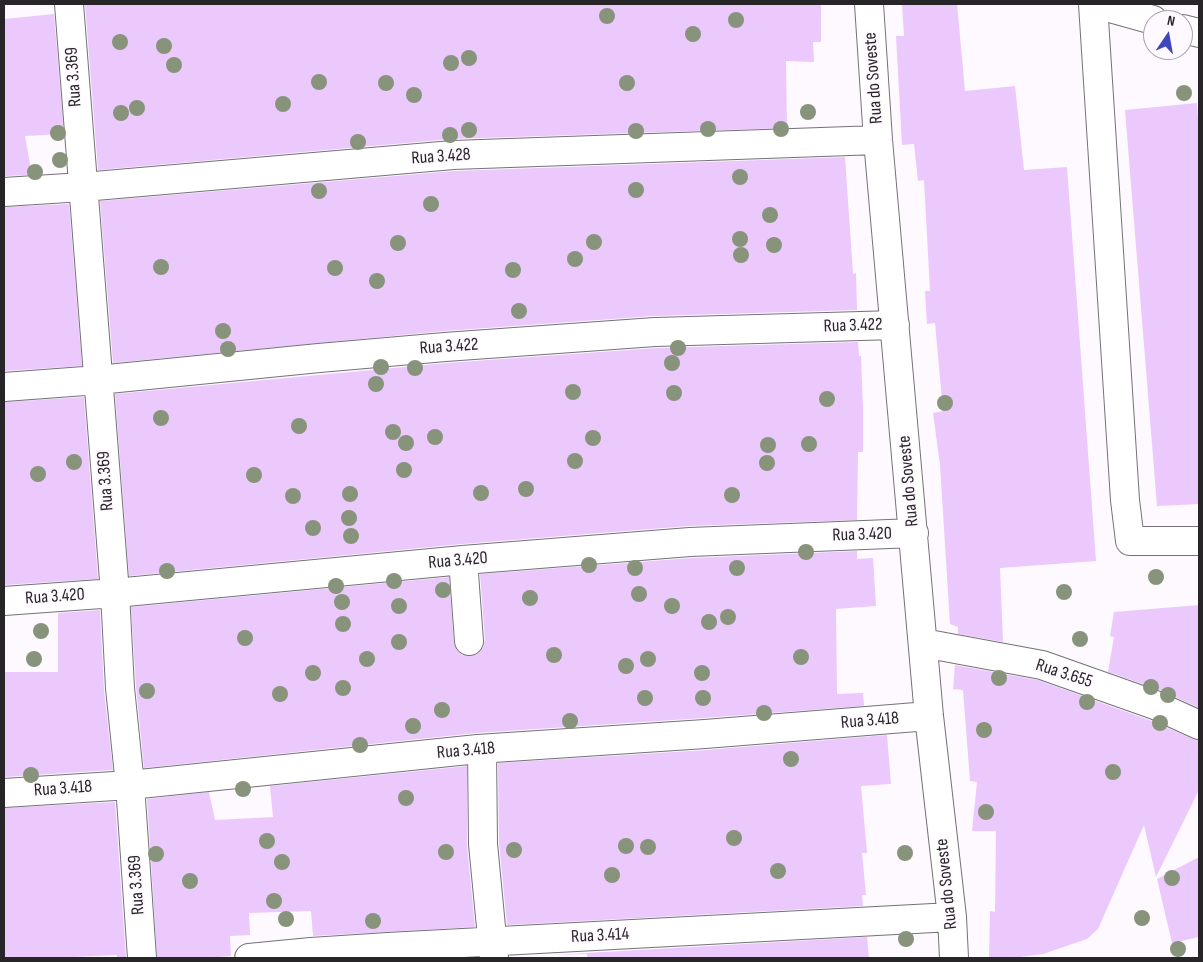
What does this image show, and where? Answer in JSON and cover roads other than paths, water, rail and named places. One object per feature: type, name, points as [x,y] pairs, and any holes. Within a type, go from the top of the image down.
[{"type":"street","name":"Rua 3.369","points":[[69,4],[142,958]]},
{"type":"street","name":"Rua do Soveste","points":[[869,4],[878,140],[914,533],[922,642],[952,917],[954,958]]},
{"type":"street","points":[[1143,17],[1094,4],[1125,500],[1130,541],[1199,541]]},
{"type":"street","name":"Rua 3.428","points":[[4,192],[83,188],[440,156],[878,140]]},
{"type":"street","name":"Rua 3.422","points":[[4,387],[98,380],[318,358],[645,332],[895,325]]},
{"type":"street","name":"Rua 3.420","points":[[4,601],[115,593],[463,560],[690,542],[914,533]]},
{"type":"street","points":[[463,560],[469,641]]},
{"type":"street","name":"Rua 3.655","points":[[922,642],[1042,665],[1156,705],[1199,725]]},
{"type":"street","name":"Rua 3.418","points":[[4,793],[130,785],[482,748],[705,734],[929,716]]},
{"type":"street","points":[[482,748],[483,844],[494,950]]},
{"type":"street","name":"Rua 3.414","points":[[249,958],[311,952],[494,950],[952,917]]}]
